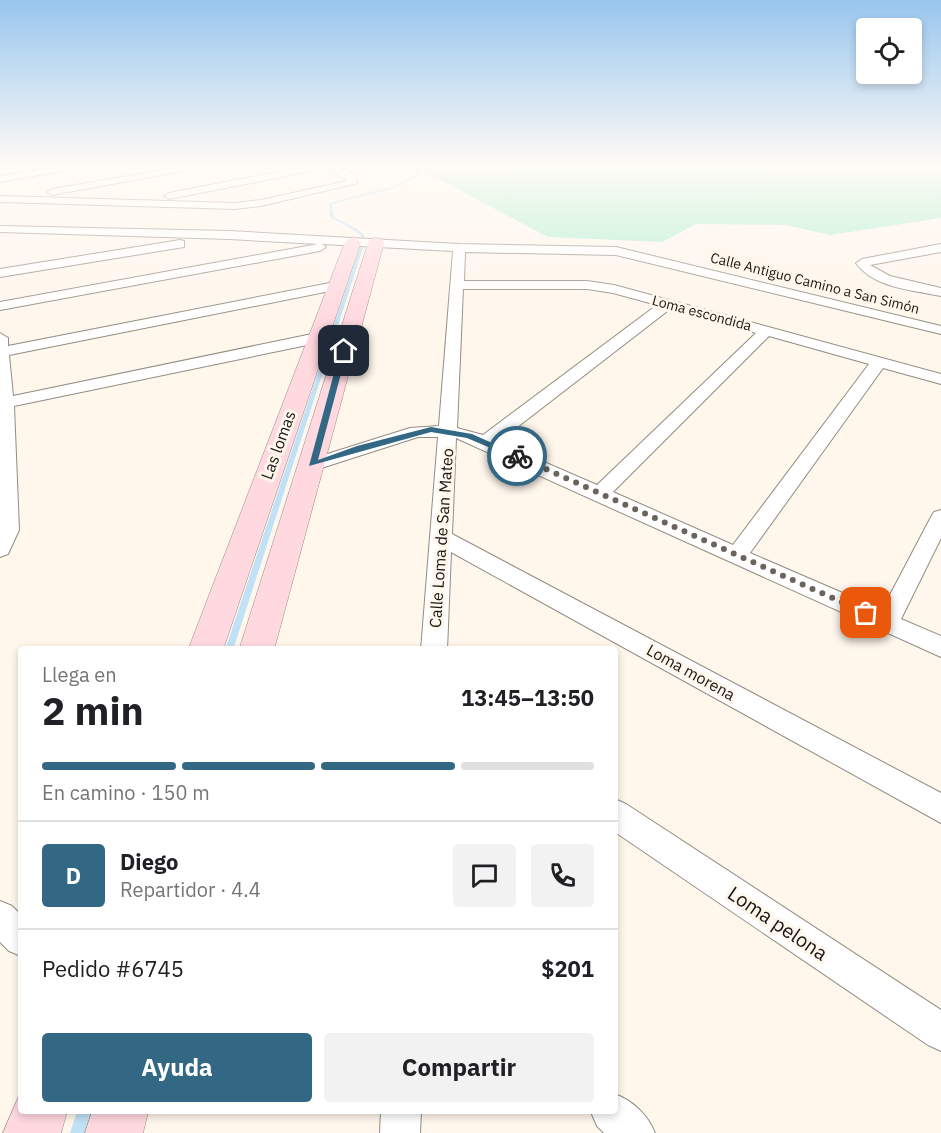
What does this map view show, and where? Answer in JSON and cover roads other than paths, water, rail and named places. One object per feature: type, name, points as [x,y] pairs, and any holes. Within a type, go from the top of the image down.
[{"type":"street","name":"Calle Antiguo Camino a San Simón","points":[[0,229],[229,235],[459,248],[616,251],[941,330]]},
{"type":"street","points":[[4,271],[229,235]]},
{"type":"street","points":[[0,306],[356,242],[312,465],[257,646]]},
{"type":"street","name":"Las lomas","points":[[206,646],[335,286],[356,242]]},
{"type":"street","name":"Calle Loma de San Mateo","points":[[434,646],[459,248]]},
{"type":"street","points":[[941,248],[862,263],[868,271],[883,278],[941,292]]},
{"type":"street","points":[[909,253],[941,259]]},
{"type":"street","name":"Loma escondida","points":[[458,285],[587,285],[614,289],[941,379]]},
{"type":"street","points":[[0,549],[9,530],[3,470],[1,347],[335,286]]},
{"type":"street","points":[[486,442],[668,304]]},
{"type":"street","points":[[600,494],[766,331]]},
{"type":"street","points":[[2,404],[317,338]]},
{"type":"street","points":[[736,555],[879,362]]},
{"type":"street","points":[[312,465],[416,432],[448,431],[486,442],[941,647]]},
{"type":"street","points":[[887,623],[941,517]]},
{"type":"street","name":"Loma morena","points":[[441,537],[941,809]]},
{"type":"street","name":"Loma pelona","points":[[618,816],[941,1032]]},
{"type":"street","points":[[0,918],[18,936]]},
{"type":"street","points":[[32,1133],[38,1114]]},
{"type":"street","points":[[114,1133],[119,1114]]},
{"type":"street","points":[[400,1133],[401,1114]]},
{"type":"street","points":[[612,1114],[635,1133]]},
{"type":"waterway","points":[[332,217],[363,236]]},
{"type":"waterway","points":[[230,646],[361,248]]},
{"type":"waterway","points":[[77,1133],[83,1114]]}]
